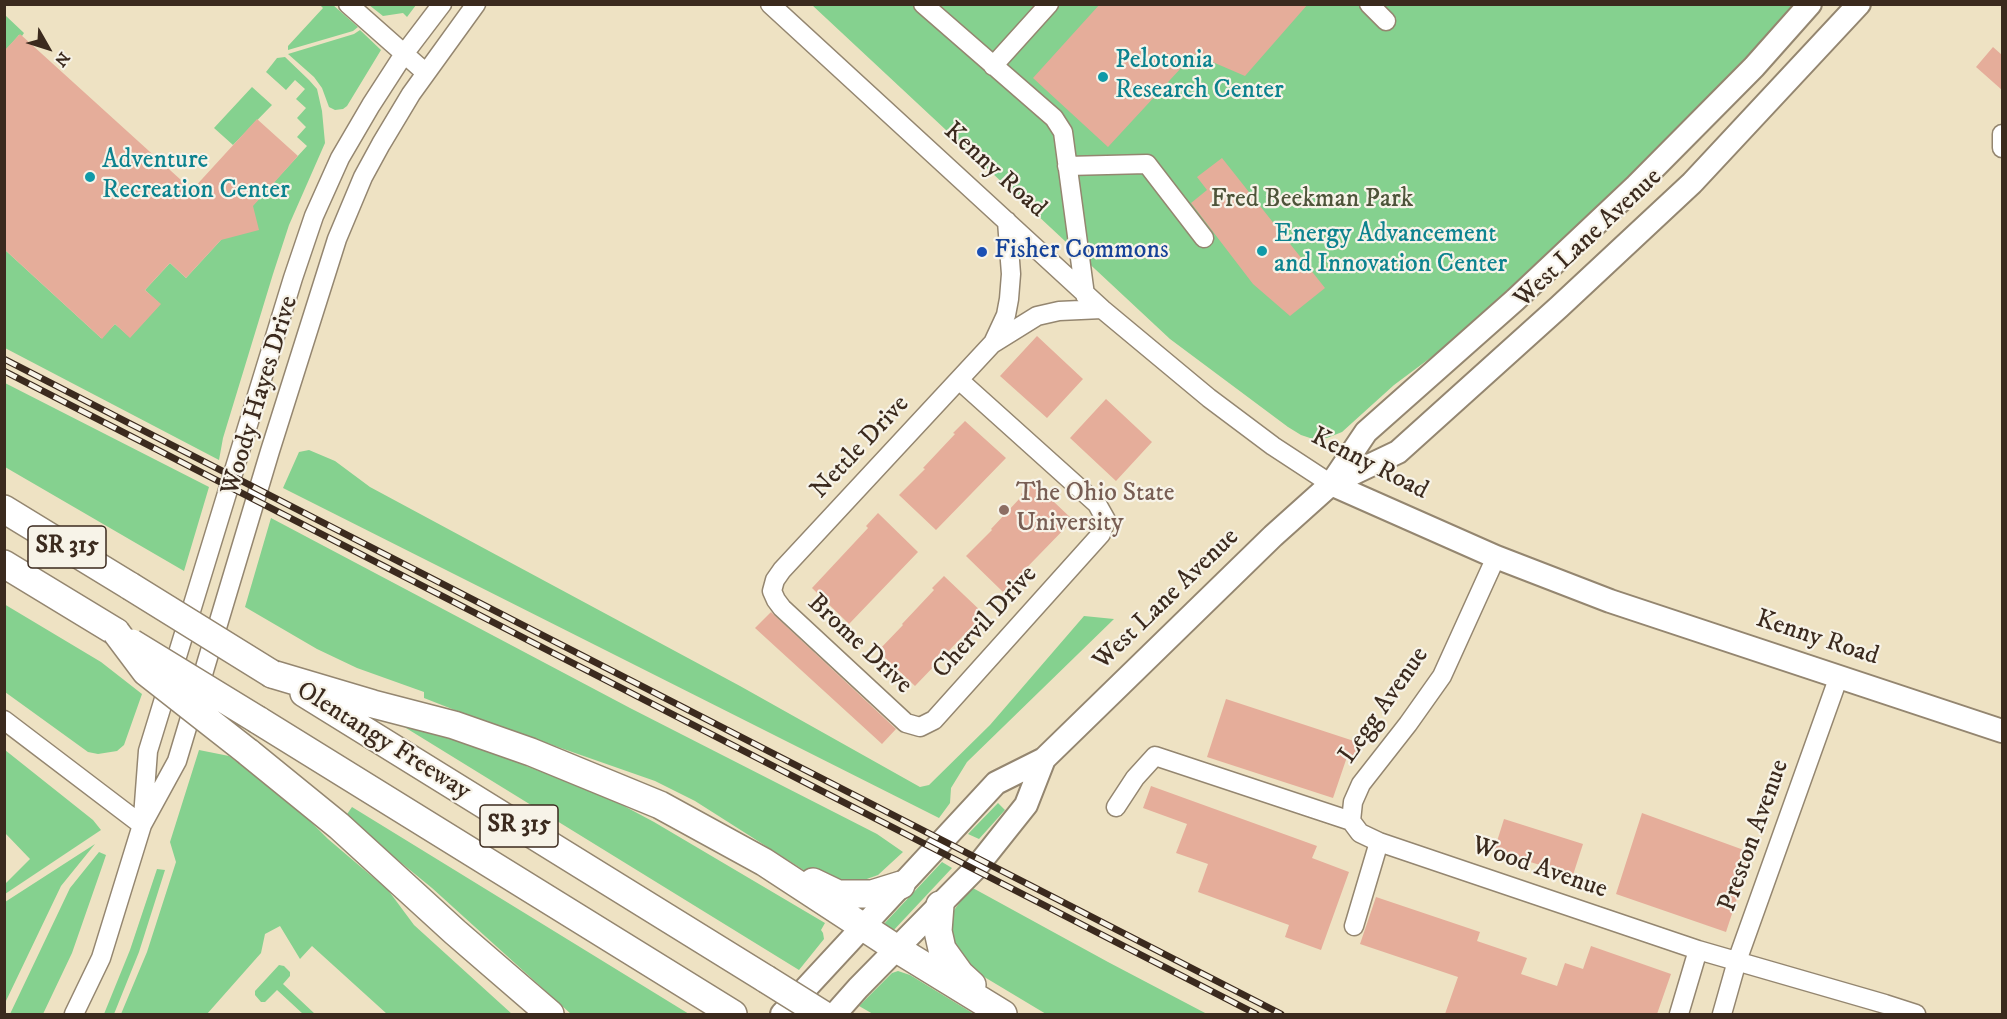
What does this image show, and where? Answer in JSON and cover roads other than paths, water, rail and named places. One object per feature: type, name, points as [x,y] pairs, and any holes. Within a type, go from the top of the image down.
[{"type":"highway","name":"Olentangy Freeway","points":[[4,509],[822,1014]]},
{"type":"highway","name":"Olentangy Freeway","points":[[4,564],[733,1014]]},
{"type":"highway","points":[[116,633],[146,672],[339,826],[455,932],[550,1014]]},
{"type":"highway","points":[[272,674],[454,725],[531,752],[660,805],[764,862],[897,949],[1003,1014]]},
{"type":"highway","points":[[764,862],[838,894],[873,894],[901,885]]},
{"type":"highway","points":[[940,904],[938,931],[942,949],[960,974],[1003,1014]]},
{"type":"main road","name":"West Lane Avenue","points":[[783,1014],[996,783],[1044,759],[1273,536],[1332,484],[1366,432],[1515,300],[1636,186],[1754,67],[1810,4]]},
{"type":"main road","name":"West Lane Avenue","points":[[1332,484],[1398,452],[1559,307],[1692,183],[1859,4]]},
{"type":"main road","name":"Kenny Road","points":[[1332,484],[1496,556],[1610,601],[2002,731]]},
{"type":"main road","name":"West Lane Avenue","points":[[836,1014],[858,988],[975,869],[1026,805],[1044,759]]},
{"type":"street","points":[[348,4],[426,73]]},
{"type":"street","name":"Woody Hayes Drive","points":[[142,825],[148,752],[310,226],[340,158],[370,105],[404,54],[442,4]]},
{"type":"street","name":"Woody Hayes Drive","points":[[74,1014],[101,957],[142,825],[177,761],[337,239],[363,177],[381,144],[426,73],[476,4]]},
{"type":"street","name":"Kenny Road","points":[[770,4],[1085,295],[1209,398],[1273,446],[1332,484]]},
{"type":"street","points":[[923,4],[1054,118],[1063,132],[1085,295]]},
{"type":"street","points":[[993,66],[1049,4]]},
{"type":"street","points":[[1369,4],[1386,21]]},
{"type":"street","points":[[2002,134],[2002,148]]},
{"type":"street","points":[[1067,166],[1147,164],[1204,238]]},
{"type":"street","name":"Nettle Drive","points":[[992,344],[1006,315],[1010,299],[1011,274],[1007,221]]},
{"type":"street","name":"Nettle Drive","points":[[772,591],[775,580],[782,570],[992,344],[1037,316],[1059,311],[1102,309]]},
{"type":"street","name":"Chervil Drive","points":[[920,727],[934,720],[1101,534],[1106,520],[1097,504],[959,380]]},
{"type":"street","name":"Legg Avenue","points":[[1351,821],[1353,802],[1361,784],[1442,676],[1496,556]]},
{"type":"street","name":"Brome Drive","points":[[772,591],[782,608],[906,723],[920,727]]},
{"type":"street","name":"Preston Avenue","points":[[1722,1014],[1737,961],[1839,676]]},
{"type":"street","points":[[4,720],[142,825]]},
{"type":"street","name":"Wood Avenue","points":[[1116,807],[1135,778],[1155,756],[1351,821],[1360,833],[1379,842],[1698,950],[1916,1014]]},
{"type":"street","points":[[1354,926],[1379,842]]},
{"type":"street","points":[[1679,1014],[1698,950]]},
{"type":"railway","points":[[4,359],[1281,1014]]},
{"type":"railway","points":[[4,371],[1256,1014]]},
{"type":"place","name":"Pelotonia Research Center","points":[[1103,77]]},
{"type":"place","name":"Adventure Recreation Center","points":[[90,177]]},
{"type":"place","name":"Energy Advancement and Innovation Center","points":[[1262,251]]},
{"type":"place","name":"Fisher Commons","points":[[982,252]]},
{"type":"place","name":"The Ohio State University","points":[[1004,510]]},
{"type":"park label","name":"Fred Beekman Park","points":[[1312,201]]}]
